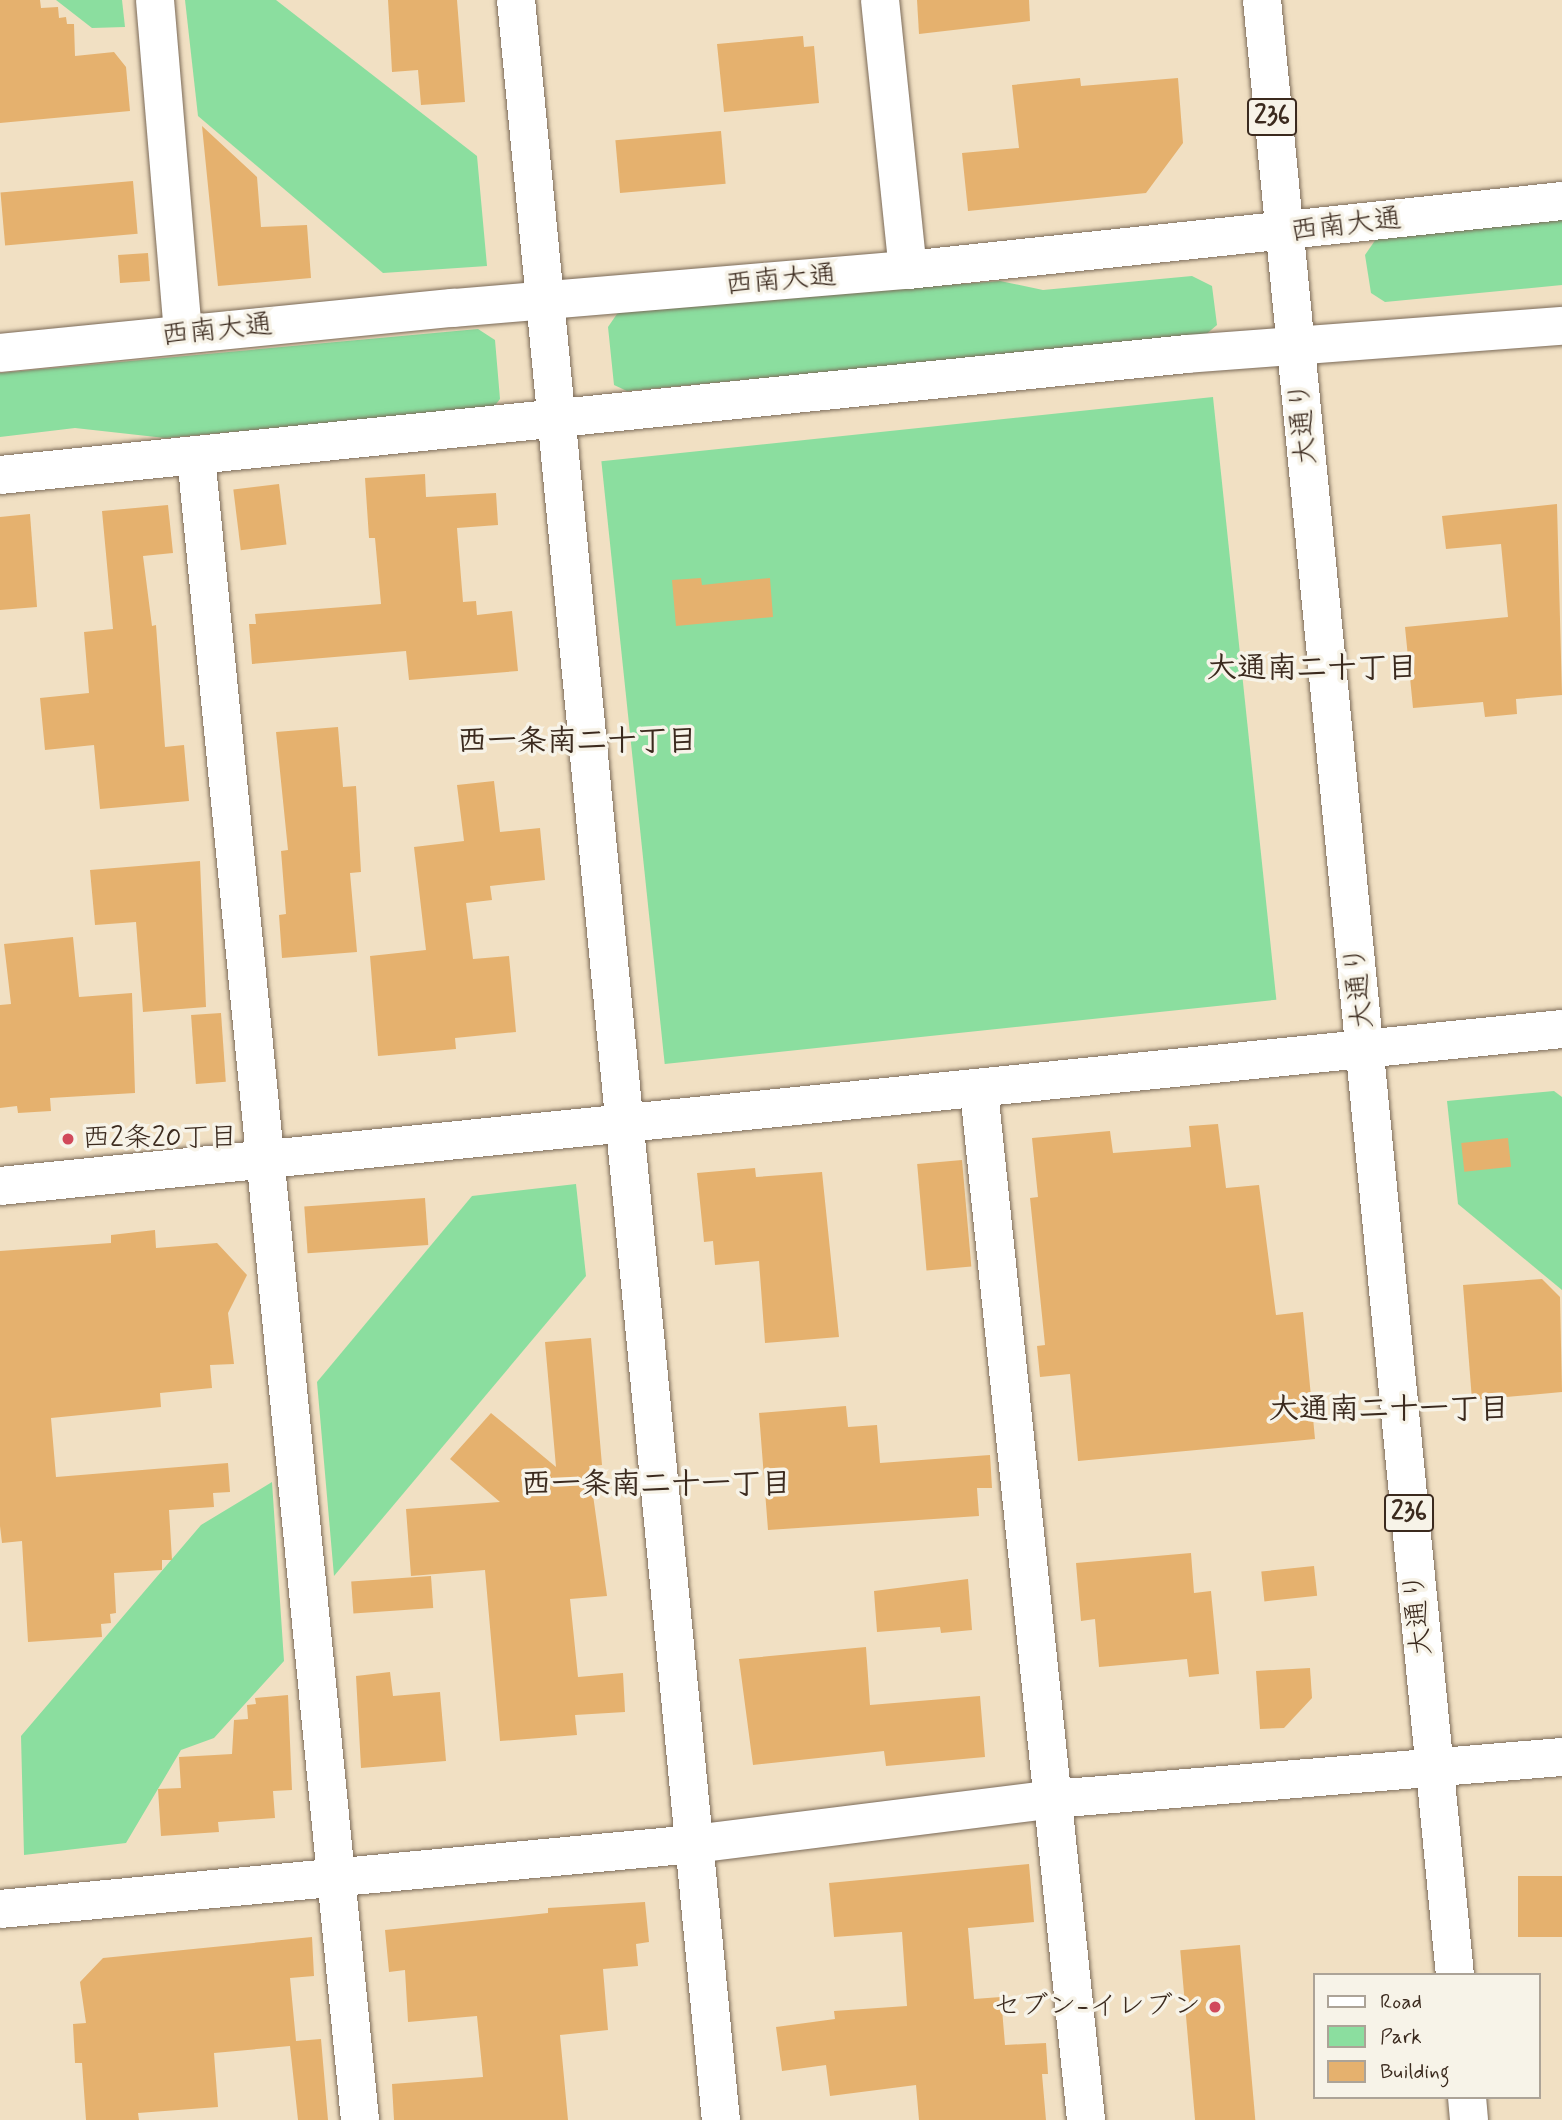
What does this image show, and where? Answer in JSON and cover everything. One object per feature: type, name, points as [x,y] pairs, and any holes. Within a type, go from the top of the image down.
[{"type":"main road","points":[[155,0],[183,334]]},
{"type":"main road","points":[[516,0],[721,2120]]},
{"type":"main road","points":[[880,0],[908,270]]},
{"type":"main road","name":"大通り","points":[[1262,0],[1284,233],[1298,345],[1455,1973]]},
{"type":"main road","name":"西南大通","points":[[0,353],[545,300],[908,270],[1284,233],[1562,201]]},
{"type":"main road","points":[[0,475],[1298,345],[1562,326]]},
{"type":"main road","points":[[196,456],[360,2120]]},
{"type":"main road","points":[[0,1186],[979,1091],[1562,1029]]},
{"type":"main road","points":[[979,1091],[1086,2120]]},
{"type":"main road","points":[[0,1909],[336,1875],[694,1844],[1053,1799],[1562,1757]]},
{"type":"main road","points":[[1466,2099],[1469,2120]]},
{"type":"green space","points":[[56,0],[122,0],[125,27],[92,28]]},
{"type":"green space","points":[[185,0],[276,0],[477,156],[487,266],[383,273],[198,116]]},
{"type":"green space","points":[[1562,217],[1562,285],[1385,302],[1371,293],[1365,255],[1376,239]]},
{"type":"green space","points":[[1192,276],[1212,286],[1217,325],[1204,336],[627,391],[614,385],[608,327],[619,311],[1000,281],[1043,290]]},
{"type":"green space","points":[[478,329],[495,340],[500,399],[493,408],[165,438],[75,428],[0,437],[0,373]]},
{"type":"green space","points":[[1213,397],[1276,1000],[665,1064],[601,461]]},
{"type":"green space","points":[[1554,1091],[1562,1097],[1562,1290],[1458,1204],[1447,1101]]},
{"type":"green space","points":[[576,1184],[586,1276],[334,1576],[317,1382],[472,1196]]},
{"type":"green space","points":[[272,1482],[284,1661],[214,1738],[181,1750],[126,1843],[24,1855],[21,1736],[201,1525]]},
{"type":"building","points":[[0,0],[40,0],[41,8],[58,7],[59,18],[66,17],[67,24],[74,24],[75,56],[114,52],[126,67],[130,111],[0,123]]},
{"type":"building","points":[[388,0],[457,0],[465,102],[421,105],[418,70],[392,72]]},
{"type":"building","points":[[917,0],[1029,0],[1030,21],[919,34]]},
{"type":"building","points":[[803,36],[804,47],[814,46],[819,103],[724,112],[717,44]]},
{"type":"building","points":[[1080,78],[1081,86],[1178,78],[1183,143],[1146,193],[968,211],[962,153],[1019,148],[1012,85]]},
{"type":"building","points":[[202,126],[257,177],[261,227],[307,225],[311,278],[218,286]]},
{"type":"building","points":[[721,131],[726,184],[620,193],[615,140]]},
{"type":"building","points":[[133,181],[138,234],[5,245],[1,193]]},
{"type":"building","points":[[148,253],[150,281],[120,283],[118,255]]},
{"type":"building","points":[[425,474],[426,497],[496,493],[498,525],[457,528],[463,602],[476,601],[477,615],[512,611],[518,671],[409,680],[406,651],[252,664],[249,624],[256,624],[255,614],[381,604],[375,538],[369,538],[365,478]]},
{"type":"building","points":[[279,484],[286,545],[241,550],[233,490]]},
{"type":"building","points":[[1557,504],[1562,695],[1516,699],[1517,714],[1485,717],[1483,702],[1413,708],[1405,627],[1508,617],[1501,544],[1446,549],[1442,516]]},
{"type":"building","points":[[168,505],[173,553],[143,556],[152,626],[156,625],[165,747],[184,745],[189,801],[100,809],[94,745],[45,750],[40,698],[89,693],[84,632],[113,629],[102,511]]},
{"type":"building","points":[[30,514],[37,607],[0,610],[0,517]]},
{"type":"building","points":[[701,578],[702,585],[770,578],[773,617],[676,626],[672,580]]},
{"type":"building","points":[[338,727],[343,787],[356,786],[361,872],[350,873],[357,952],[282,958],[279,915],[286,914],[281,851],[288,850],[276,732]]},
{"type":"building","points":[[494,781],[500,832],[540,828],[545,880],[490,886],[492,900],[466,903],[473,959],[509,956],[516,1032],[455,1038],[456,1049],[378,1056],[370,956],[426,950],[414,847],[464,841],[457,785]]},
{"type":"building","points":[[200,861],[206,1007],[143,1012],[136,922],[95,925],[90,870]]},
{"type":"building","points":[[73,937],[79,997],[132,993],[135,1093],[50,1098],[51,1111],[18,1113],[17,1106],[0,1108],[0,1005],[11,1004],[4,944]]},
{"type":"building","points":[[221,1013],[226,1082],[196,1084],[191,1015]]},
{"type":"building","points":[[1218,1124],[1226,1188],[1259,1185],[1276,1315],[1303,1312],[1315,1439],[1078,1461],[1070,1374],[1040,1377],[1037,1346],[1045,1345],[1030,1198],[1038,1197],[1032,1138],[1110,1131],[1113,1153],[1191,1147],[1189,1126]]},
{"type":"building","points":[[1508,1138],[1511,1167],[1464,1172],[1461,1143]]},
{"type":"building","points":[[962,1160],[971,1267],[926,1271],[917,1164]]},
{"type":"building","points":[[755,1168],[756,1177],[822,1172],[839,1337],[765,1343],[759,1261],[715,1265],[713,1241],[704,1242],[697,1173]]},
{"type":"building","points":[[425,1198],[428,1245],[308,1253],[304,1206]]},
{"type":"building","points":[[155,1230],[156,1248],[217,1243],[247,1275],[228,1313],[234,1364],[210,1365],[212,1388],[160,1393],[161,1407],[51,1418],[56,1477],[228,1463],[230,1492],[213,1493],[214,1507],[169,1510],[172,1560],[162,1560],[162,1570],[114,1573],[116,1613],[110,1614],[111,1623],[101,1624],[102,1637],[28,1642],[22,1541],[2,1543],[0,1526],[0,1251],[111,1243],[111,1235]]},
{"type":"building","points":[[1542,1279],[1560,1297],[1562,1392],[1472,1400],[1463,1285]]},
{"type":"building","points":[[591,1338],[602,1465],[589,1466],[607,1596],[570,1599],[578,1677],[623,1673],[625,1712],[575,1715],[577,1735],[500,1741],[485,1570],[411,1576],[406,1509],[500,1502],[450,1459],[491,1413],[556,1467],[545,1342]]},
{"type":"building","points":[[846,1406],[848,1427],[877,1425],[880,1463],[990,1455],[992,1488],[977,1488],[979,1516],[768,1530],[759,1413]]},
{"type":"building","points":[[1191,1553],[1194,1593],[1211,1591],[1219,1674],[1189,1677],[1187,1659],[1099,1667],[1095,1619],[1081,1621],[1076,1563]]},
{"type":"building","points":[[1314,1566],[1317,1596],[1264,1601],[1261,1572]]},
{"type":"building","points":[[431,1576],[433,1608],[353,1614],[351,1582]]},
{"type":"building","points":[[968,1579],[972,1630],[941,1633],[940,1627],[877,1632],[874,1591]]},
{"type":"building","points":[[866,1647],[870,1705],[980,1696],[985,1757],[886,1766],[884,1751],[753,1765],[739,1659]]},
{"type":"building","points":[[1310,1668],[1312,1698],[1284,1728],[1260,1729],[1256,1671]]},
{"type":"building","points":[[390,1672],[393,1696],[440,1692],[446,1761],[361,1768],[356,1676]]},
{"type":"building","points":[[288,1695],[292,1790],[273,1791],[275,1818],[218,1822],[219,1832],[161,1836],[158,1789],[181,1788],[179,1757],[232,1754],[234,1720],[248,1719],[247,1705],[256,1704],[255,1698]]},
{"type":"building","points":[[1029,1864],[1034,1922],[968,1928],[974,1999],[1001,1997],[1005,2045],[1046,2043],[1048,2074],[1042,2074],[1046,2120],[919,2120],[916,2085],[830,2096],[826,2065],[782,2071],[776,2027],[835,2019],[834,2011],[907,2006],[902,1932],[834,1937],[829,1883]]},
{"type":"building","points":[[1518,1876],[1562,1876],[1562,1937],[1518,1937]]},
{"type":"building","points":[[645,1902],[649,1942],[636,1944],[638,1966],[603,1969],[608,2030],[560,2035],[568,2120],[394,2120],[392,2084],[483,2077],[477,2016],[408,2022],[405,1970],[389,1972],[385,1930],[548,1913],[548,1908]]},
{"type":"building","points":[[312,1937],[314,1976],[290,1978],[296,2041],[321,2039],[328,2120],[298,2120],[290,2046],[214,2053],[218,2107],[138,2113],[139,2120],[86,2120],[82,2063],[75,2063],[73,2024],[86,2023],[80,1982],[103,1958]]},
{"type":"building","name":"セブン-イレブン","points":[[1240,1945],[1255,2120],[1195,2120],[1180,1950]]},
{"type":"place","name":"西2条20丁目","points":[[68,1139]]},
{"type":"place","name":"セブン-イレブン","points":[[1215,2007]]},
{"type":"district","name":"大通南二十丁目","points":[[1312,669]]},
{"type":"district","name":"西一条南二十丁目","points":[[577,742]]},
{"type":"district","name":"大通南二十一丁目","points":[[1389,1410]]},
{"type":"district","name":"西一条南二十一丁目","points":[[656,1485]]}]
